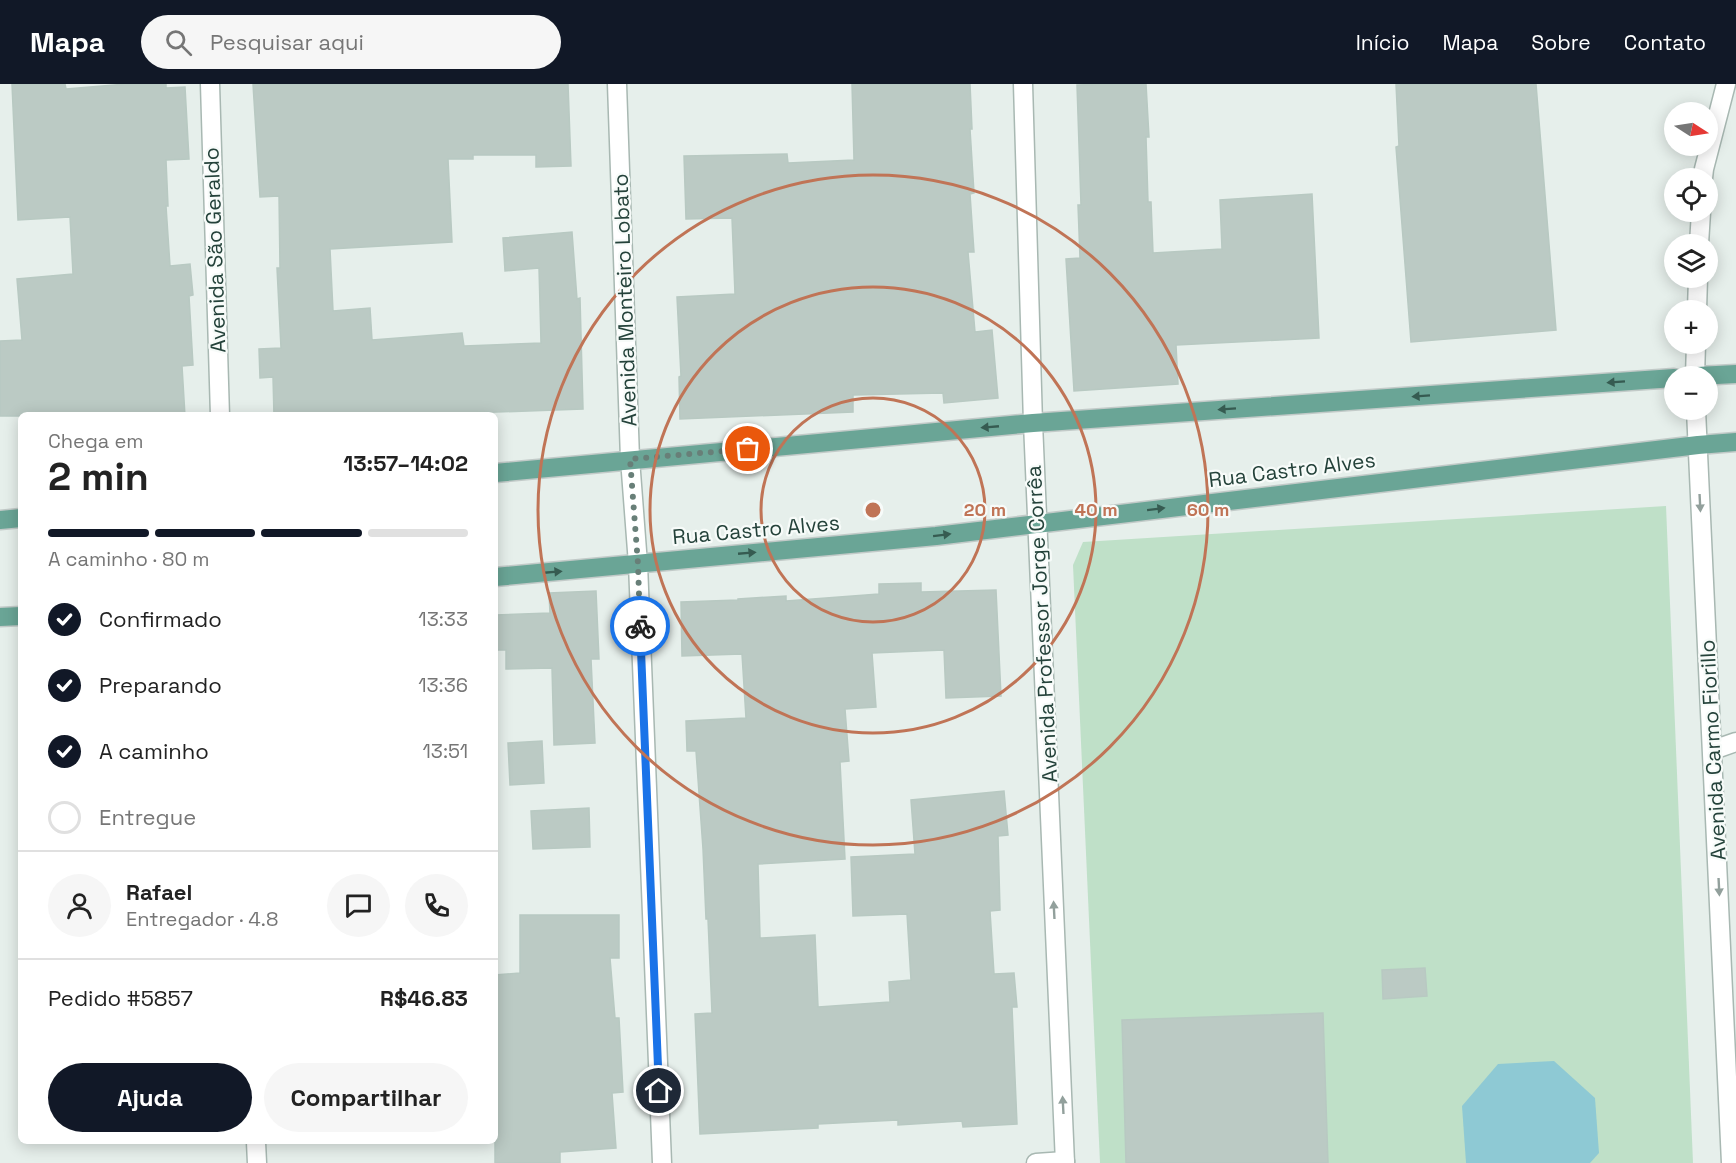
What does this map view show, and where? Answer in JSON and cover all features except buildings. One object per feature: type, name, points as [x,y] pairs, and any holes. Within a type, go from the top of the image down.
[{"type":"main road","points":[[1718,375],[1736,374]]},
{"type":"main road","points":[[498,473],[1033,423],[1664,379]]},
{"type":"main road","name":"Rua Castro Alves","points":[[498,577],[936,536],[1736,442]]},
{"type":"main road","points":[[0,520],[18,518]]},
{"type":"main road","points":[[0,617],[18,616]]},
{"type":"street","name":"Avenida São Geraldo","points":[[210,84],[220,412]]},
{"type":"street","name":"Avenida Monteiro Lobato","points":[[617,84],[630,459],[638,564],[662,1163]]},
{"type":"street","name":"Avenida Professor Jorge Corrêa","points":[[1023,84],[1033,423],[1065,1162]]},
{"type":"street","points":[[1704,168],[1726,84]]},
{"type":"street","name":"Avenida Carmo Fiorillo","points":[[1697,420],[1733,1121],[1731,1163]]},
{"type":"street","points":[[1713,750],[1736,742]]},
{"type":"street","points":[[256,1144],[257,1163]]},
{"type":"street","points":[[1036,1163],[1065,1162]]},
{"type":"green space","points":[[1666,506],[1693,1163],[1100,1163],[1073,565],[1083,542]]},
{"type":"water","points":[[1554,1061],[1595,1098],[1599,1153],[1590,1163],[1466,1163],[1462,1106],[1498,1064]]},
{"type":"way so far","points":[[640,626],[630,459],[748,449]]},
{"type":"route","points":[[640,626],[659,1091]]}]
